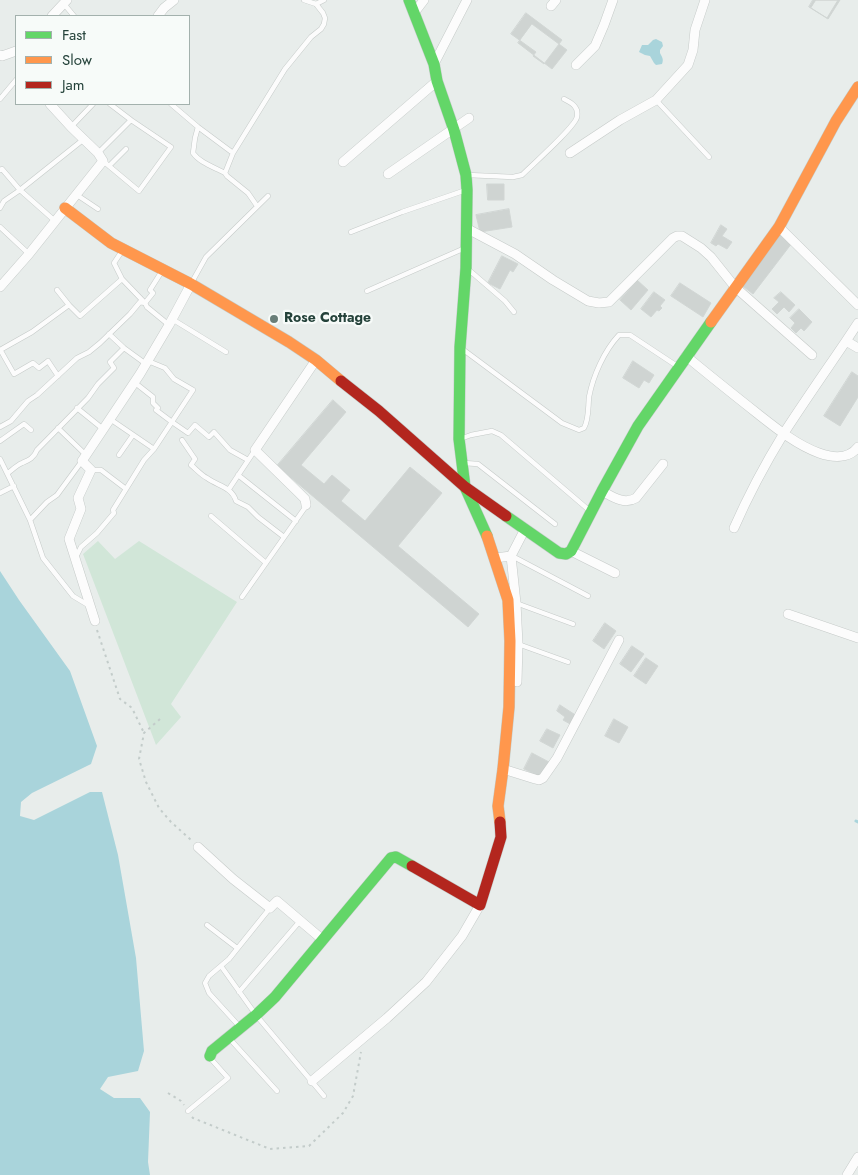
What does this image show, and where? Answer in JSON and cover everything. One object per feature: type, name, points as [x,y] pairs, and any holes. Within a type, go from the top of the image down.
[{"type":"street","points":[[159,15],[174,0]]},
{"type":"street","points":[[409,0],[434,64],[437,81],[454,130],[466,175],[466,268],[460,347],[459,439],[466,486],[512,601]]},
{"type":"street","points":[[414,13],[424,0]]},
{"type":"street","points":[[434,64],[467,0]]},
{"type":"street","points":[[576,65],[595,46],[613,0]]},
{"type":"street","points":[[570,152],[620,120],[656,100],[688,65],[694,50],[695,30],[705,0]]},
{"type":"street","points":[[53,15],[65,2]]},
{"type":"street","points":[[0,55],[15,51]]},
{"type":"street","points":[[343,162],[437,81]]},
{"type":"street","points":[[65,208],[111,243],[191,284],[290,342],[316,360],[379,411],[466,486],[559,553],[566,554],[571,551],[638,426],[678,366],[780,227],[836,121],[858,87]]},
{"type":"street","points":[[0,287],[29,254],[104,160],[51,105]]},
{"type":"street","points":[[388,174],[469,118]]},
{"type":"street","points":[[780,227],[858,305]]},
{"type":"street","points":[[466,228],[515,254],[588,301],[598,303],[609,302],[677,236],[682,236],[701,248],[717,264],[735,287],[812,355]]},
{"type":"street","points":[[95,622],[69,539],[81,509],[78,498],[91,470],[84,458],[147,362],[191,284]]},
{"type":"street","points":[[734,528],[757,481],[784,434],[858,323]]},
{"type":"street","points":[[846,341],[858,348]]},
{"type":"street","points":[[686,356],[784,434],[805,446],[821,454],[836,457],[848,456],[858,447]]},
{"type":"street","points":[[306,504],[305,499],[255,450],[316,360]]},
{"type":"street","points":[[602,491],[619,500],[632,500],[636,498],[663,464]]},
{"type":"street","points":[[517,682],[511,556],[525,529]]},
{"type":"street","points":[[571,551],[615,573]]},
{"type":"street","points":[[495,558],[511,556]]},
{"type":"street","points":[[788,614],[858,638]]},
{"type":"street","points":[[503,769],[539,780],[543,778],[557,758],[619,640]]},
{"type":"street","points":[[312,1081],[426,982],[462,936],[480,906],[501,837],[498,806],[514,642]]},
{"type":"street","points":[[198,847],[233,879],[270,908],[277,901],[324,940]]},
{"type":"street","points":[[210,1056],[212,1051],[275,997],[389,860],[394,857],[480,906]]},
{"type":"street","points":[[847,1175],[858,1157]]},
{"type":"lane","points":[[225,173],[234,153],[285,69],[324,24],[325,18],[323,13],[316,4],[304,0]]},
{"type":"lane","points":[[316,4],[324,0]]},
{"type":"lane","points":[[65,2],[73,15]]},
{"type":"lane","points":[[0,98],[15,81]]},
{"type":"lane","points":[[466,175],[513,177],[522,175],[577,119],[578,110],[573,103],[564,99]]},
{"type":"lane","points":[[656,100],[709,157]]},
{"type":"lane","points":[[71,127],[91,105]]},
{"type":"lane","points":[[104,160],[140,190],[171,147],[111,105]]},
{"type":"lane","points":[[172,105],[198,127],[234,153]]},
{"type":"lane","points":[[104,160],[131,120]]},
{"type":"lane","points":[[198,127],[193,152],[196,157],[225,173],[248,193],[257,206]]},
{"type":"lane","points":[[0,208],[4,201],[84,140]]},
{"type":"lane","points":[[104,160],[126,149]]},
{"type":"lane","points":[[1,169],[20,190],[55,221]]},
{"type":"lane","points":[[351,232],[467,190]]},
{"type":"lane","points":[[76,195],[98,209]]},
{"type":"lane","points":[[191,284],[206,257],[268,196]]},
{"type":"lane","points":[[0,227],[29,254]]},
{"type":"lane","points":[[367,291],[466,248]]},
{"type":"lane","points":[[124,249],[114,263],[122,279],[145,303],[146,307],[226,352]]},
{"type":"lane","points":[[466,268],[498,295],[514,312]]},
{"type":"lane","points":[[145,303],[153,293],[150,290],[163,270]]},
{"type":"lane","points":[[57,290],[80,316],[122,279]]},
{"type":"lane","points":[[0,427],[11,421],[28,402],[77,358],[89,352],[110,334],[140,302],[145,303]]},
{"type":"lane","points":[[58,376],[48,362],[39,368],[33,363],[14,374],[0,350],[32,332],[69,305]]},
{"type":"lane","points":[[75,559],[81,547],[97,533],[114,513],[113,510],[144,460],[154,449],[193,390],[174,379],[165,368],[147,362],[124,348],[110,334]]},
{"type":"lane","points":[[460,347],[562,423],[579,430],[584,428],[587,423],[589,397],[595,375],[607,351],[619,335],[630,335],[678,366]]},
{"type":"lane","points":[[8,473],[21,463],[27,462],[36,454],[58,428],[88,398],[98,384],[114,368],[110,362],[124,348]]},
{"type":"lane","points":[[134,382],[153,397],[153,403],[158,408],[156,410],[172,422],[188,432],[195,425],[209,437],[214,432],[230,450],[248,460]]},
{"type":"lane","points":[[77,408],[103,429]]},
{"type":"lane","points":[[110,419],[154,449]]},
{"type":"lane","points":[[0,441],[24,424],[31,430]]},
{"type":"lane","points":[[30,520],[47,502],[57,495],[84,458],[58,428]]},
{"type":"lane","points":[[459,439],[492,431],[501,435],[592,512]]},
{"type":"lane","points":[[119,455],[133,435]]},
{"type":"lane","points":[[182,440],[195,459],[191,465],[208,479],[229,489],[236,501],[248,507],[284,537]]},
{"type":"lane","points":[[229,489],[255,450]]},
{"type":"lane","points":[[0,459],[30,520],[43,558],[73,596],[89,606]]},
{"type":"lane","points":[[463,463],[478,464],[555,524]]},
{"type":"lane","points":[[91,470],[101,470],[126,489]]},
{"type":"lane","points":[[238,476],[296,521]]},
{"type":"lane","points":[[0,493],[14,486]]},
{"type":"lane","points":[[242,597],[306,504]]},
{"type":"lane","points":[[211,516],[266,563]]},
{"type":"lane","points":[[511,556],[588,596]]},
{"type":"lane","points":[[512,601],[574,624]]},
{"type":"lane","points":[[514,642],[568,662]]},
{"type":"lane","points":[[241,1028],[209,993],[204,983],[209,976],[229,959],[270,908]]},
{"type":"lane","points":[[240,992],[300,921]]},
{"type":"lane","points":[[208,925],[237,948]]},
{"type":"lane","points":[[221,966],[256,1015],[324,1096]]},
{"type":"lane","points":[[229,1038],[277,1091]]},
{"type":"lane","points":[[188,1111],[228,1078],[210,1056]]},
{"type":"path","points":[[95,622],[120,699],[132,708],[144,733],[139,759],[146,782],[159,808],[198,847]]},
{"type":"path","points":[[144,733],[160,720]]},
{"type":"path","points":[[168,1093],[181,1101],[193,1118],[270,1149],[309,1146],[343,1113],[353,1096],[362,1049],[368,1034]]},
{"type":"green space","points":[[98,541],[115,559],[139,541],[237,602],[171,704],[181,717],[156,745],[83,554]]},
{"type":"water","points":[[656,39],[662,42],[663,46],[660,53],[663,59],[662,64],[656,65],[650,56],[639,52],[642,45],[648,45]]},
{"type":"water","points":[[0,571],[70,671],[97,746],[91,764],[32,793],[21,802],[20,816],[34,820],[90,792],[102,792],[118,855],[136,958],[144,1051],[138,1071],[108,1077],[100,1089],[114,1098],[140,1098],[150,1112],[148,1162],[150,1175],[0,1175]]},
{"type":"building","points":[[813,0],[840,0],[828,19],[809,7]]},
{"type":"building","points":[[816,0],[838,0],[827,18],[811,8]]},
{"type":"building","points":[[526,13],[562,40],[544,64],[533,56],[536,52],[511,34]]},
{"type":"building","points":[[532,24],[567,50],[552,69],[518,43]]},
{"type":"building","points":[[487,184],[504,184],[504,200],[488,200]]},
{"type":"building","points":[[509,209],[512,227],[480,232],[476,215]]},
{"type":"building","points":[[721,225],[727,229],[722,236],[732,242],[727,249],[718,244],[716,246],[711,243]]},
{"type":"building","points":[[780,233],[792,243],[753,294],[740,284]]},
{"type":"building","points":[[502,256],[518,264],[513,272],[510,270],[500,289],[488,283]]},
{"type":"building","points":[[637,280],[648,290],[631,310],[620,300]]},
{"type":"building","points":[[680,283],[711,303],[703,317],[671,296]]},
{"type":"building","points":[[654,292],[665,300],[660,306],[662,308],[659,311],[657,310],[651,317],[641,309]]},
{"type":"building","points":[[781,292],[795,305],[789,312],[784,307],[777,314],[772,309],[779,302],[774,298]]},
{"type":"building","points":[[799,309],[812,322],[804,331],[801,328],[796,333],[791,328],[795,323],[790,318]]},
{"type":"building","points":[[633,361],[654,375],[649,383],[644,380],[639,388],[623,378]]},
{"type":"building","points":[[852,372],[858,376],[858,397],[840,426],[824,416]]},
{"type":"building","points":[[333,400],[346,412],[301,465],[324,484],[332,475],[350,490],[341,501],[365,521],[410,467],[442,493],[398,546],[479,614],[468,627],[277,466]]},
{"type":"building","points":[[605,623],[616,631],[604,649],[593,641]]},
{"type":"building","points":[[632,646],[644,654],[631,672],[620,664]]},
{"type":"building","points":[[646,658],[658,666],[646,684],[634,676]]},
{"type":"building","points":[[560,705],[577,716],[572,725],[563,720],[565,717],[557,711]]},
{"type":"building","points":[[614,719],[628,727],[619,743],[605,736]]},
{"type":"building","points":[[547,729],[560,735],[553,748],[540,741]]},
{"type":"building","points":[[532,753],[549,762],[541,777],[524,769]]},
{"type":"traffic: fast","points":[[409,0],[434,64],[437,81],[454,130],[466,175],[466,268],[460,347],[459,439],[465,487],[487,536]]},
{"type":"traffic: fast","points":[[506,516],[559,553],[566,554],[571,551],[638,426],[711,322]]},
{"type":"traffic: fast","points":[[210,1056],[212,1051],[275,997],[391,858],[396,857],[412,866]]},
{"type":"traffic: slow","points":[[711,322],[779,227],[836,121],[858,87]]},
{"type":"traffic: slow","points":[[65,208],[111,243],[191,284],[289,342],[316,360],[341,381]]},
{"type":"traffic: slow","points":[[487,536],[508,600],[510,641],[509,707],[498,806],[500,822]]},
{"type":"traffic: jam","points":[[341,381],[379,411],[465,487],[506,516]]},
{"type":"traffic: jam","points":[[412,866],[480,905],[501,837],[500,822]]},
{"type":"place","name":"Rose Cottage","points":[[274,319]]}]
